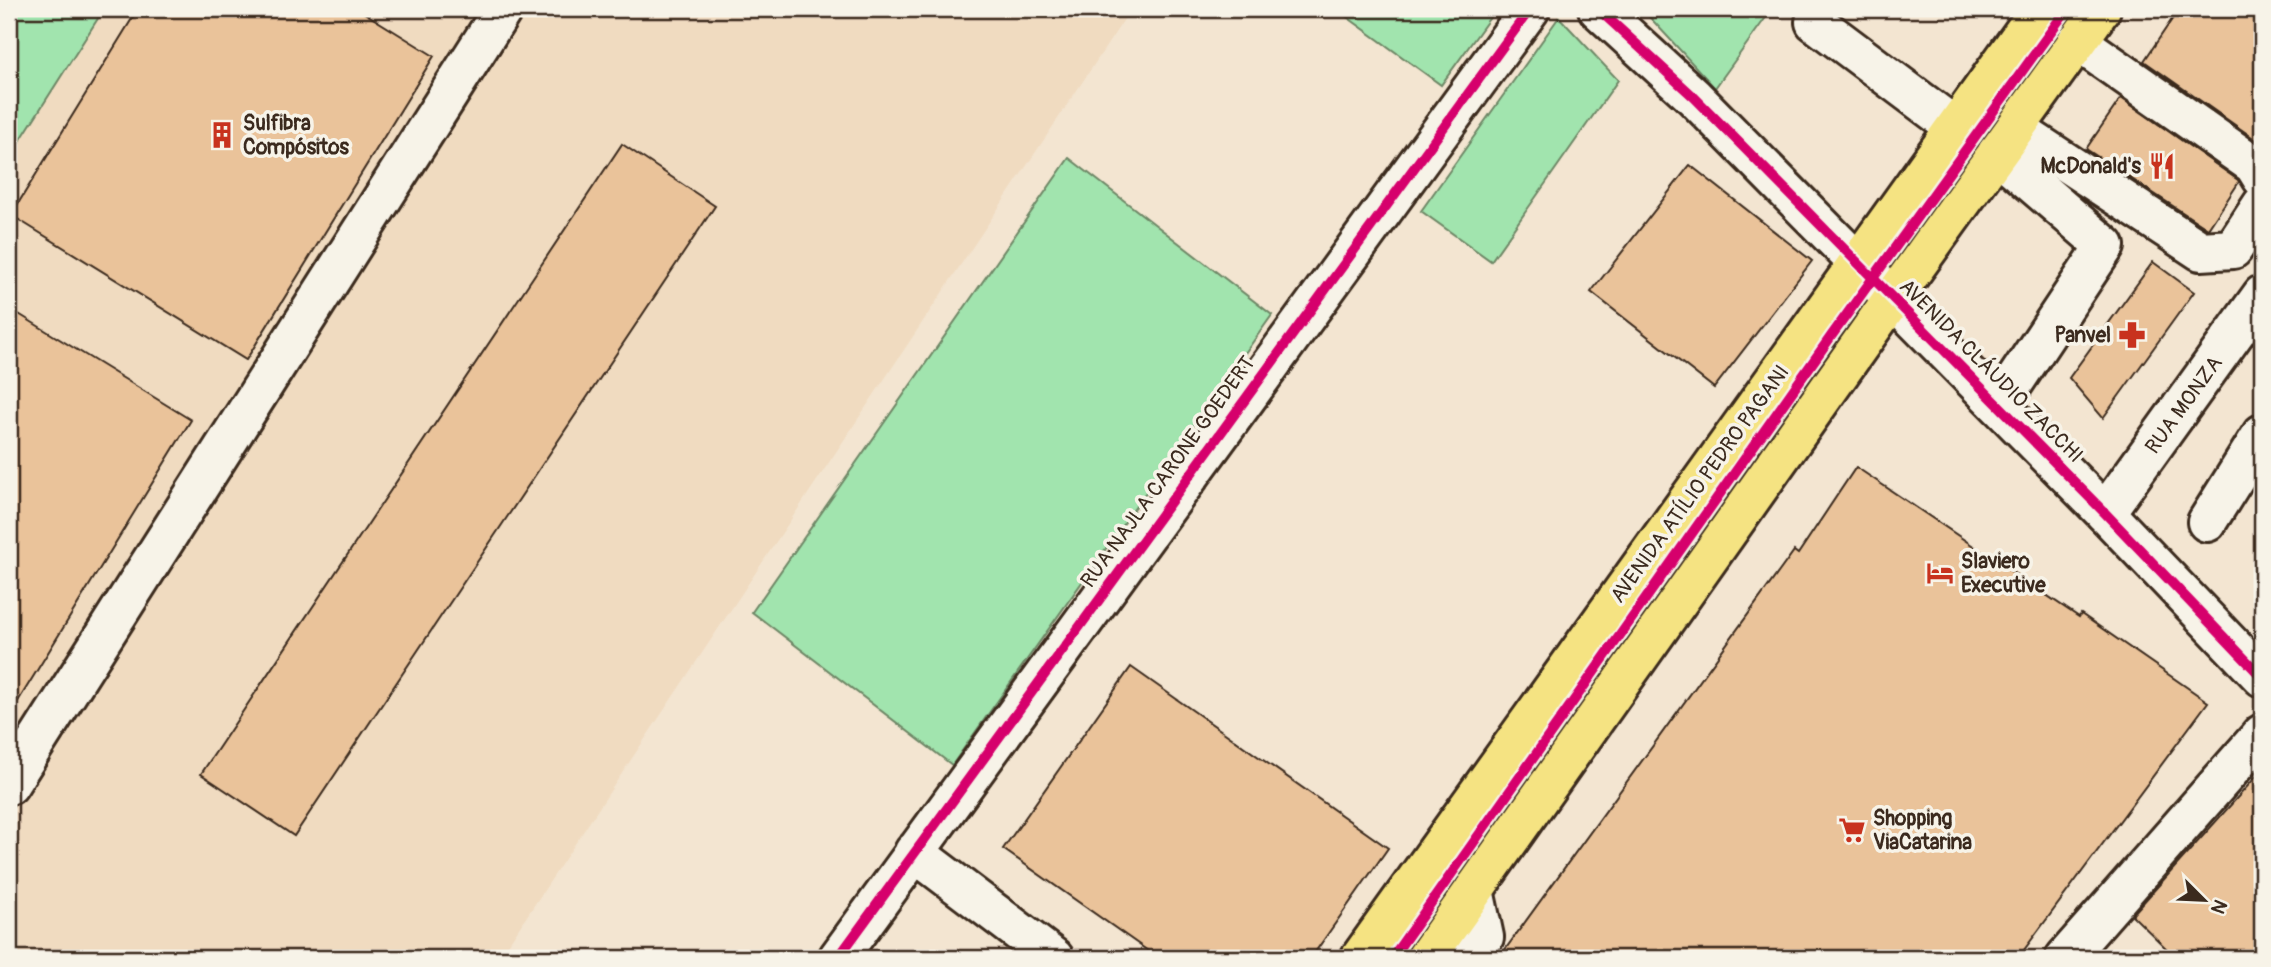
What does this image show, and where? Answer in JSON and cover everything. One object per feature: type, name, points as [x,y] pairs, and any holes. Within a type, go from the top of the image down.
[{"type":"main road","name":"AVENIDA ATÍLIO PEDRO PAGANI","points":[[1360,958],[2040,9]]},
{"type":"main road","points":[[1426,958],[2101,9]]},
{"type":"street","points":[[9,785],[503,9]]},
{"type":"street","name":"RUA NAJLA CARONE GOEDERT","points":[[838,958],[1530,9]]},
{"type":"street","name":"AVENIDA CLÁUDIO ZACCHI","points":[[1598,9],[1694,97],[2105,513],[2262,677]]},
{"type":"street","points":[[1815,22],[1955,127]]},
{"type":"street","points":[[2077,41],[2254,165],[2262,178]]},
{"type":"street","points":[[2006,141],[2201,251],[2233,249],[2262,205]]},
{"type":"street","points":[[1998,405],[2105,246],[2006,141]]},
{"type":"street","name":"RUA MONZA","points":[[2105,513],[2262,295]]},
{"type":"street","points":[[2207,522],[2262,434]]},
{"type":"street","points":[[2065,958],[2262,734]]},
{"type":"street","points":[[914,852],[1054,958]]},
{"type":"street","points":[[1469,958],[1484,937],[1474,890]]},
{"type":"shaded area","points":[[104,9],[1131,9],[499,958],[9,958],[9,158]]},
{"type":"green space","points":[[9,9],[104,9],[9,158]]},
{"type":"green space","points":[[1336,9],[1496,9],[1441,85]]},
{"type":"green space","points":[[1642,9],[1772,9],[1715,88]]},
{"type":"green space","points":[[1559,17],[1618,80],[1491,261],[1421,211]]},
{"type":"green space","points":[[1069,158],[1272,315],[952,765],[752,612]]},
{"type":"building","name":"Sulfibra Compósitos","points":[[138,9],[358,9],[434,56],[246,360],[11,215]]},
{"type":"building","points":[[2179,9],[2262,9],[2262,144],[2144,61]]},
{"type":"building","name":"McDonald's","points":[[2121,98],[2238,180],[2208,229],[2086,149]]},
{"type":"building","points":[[622,144],[715,206],[294,836],[201,774]]},
{"type":"building","points":[[1690,165],[1812,261],[1714,388],[1591,292]]},
{"type":"building","name":"Panvel","points":[[2153,262],[2194,292],[2103,418],[2069,378]]},
{"type":"building","points":[[9,308],[191,420],[9,716]]},
{"type":"building","name":"Shopping ViaCatarina","points":[[1856,467],[2079,617],[2081,614],[2208,702],[2018,958],[1499,958],[1794,551],[1798,554]]},
{"type":"building","points":[[1131,667],[1388,848],[1311,958],[1158,958],[1003,849]]},
{"type":"building","points":[[2262,770],[2262,958],[2176,958],[2132,915]]},
{"type":"cycle path","points":[[838,958],[1530,9]]},
{"type":"cycle path","points":[[1598,9],[1694,97],[2105,513],[2262,677]]},
{"type":"cycle path","points":[[1392,958],[1832,335],[2067,9]]},
{"type":"place","name":"Sulfibra Compósitos","points":[[222,135]]},
{"type":"place","name":"McDonald's","points":[[2162,166]]},
{"type":"place","name":"Panvel","points":[[2132,335]]},
{"type":"place","name":"Slaviero Executive","points":[[1940,573]]},
{"type":"place","name":"Shopping ViaCatarina","points":[[1852,830]]}]
